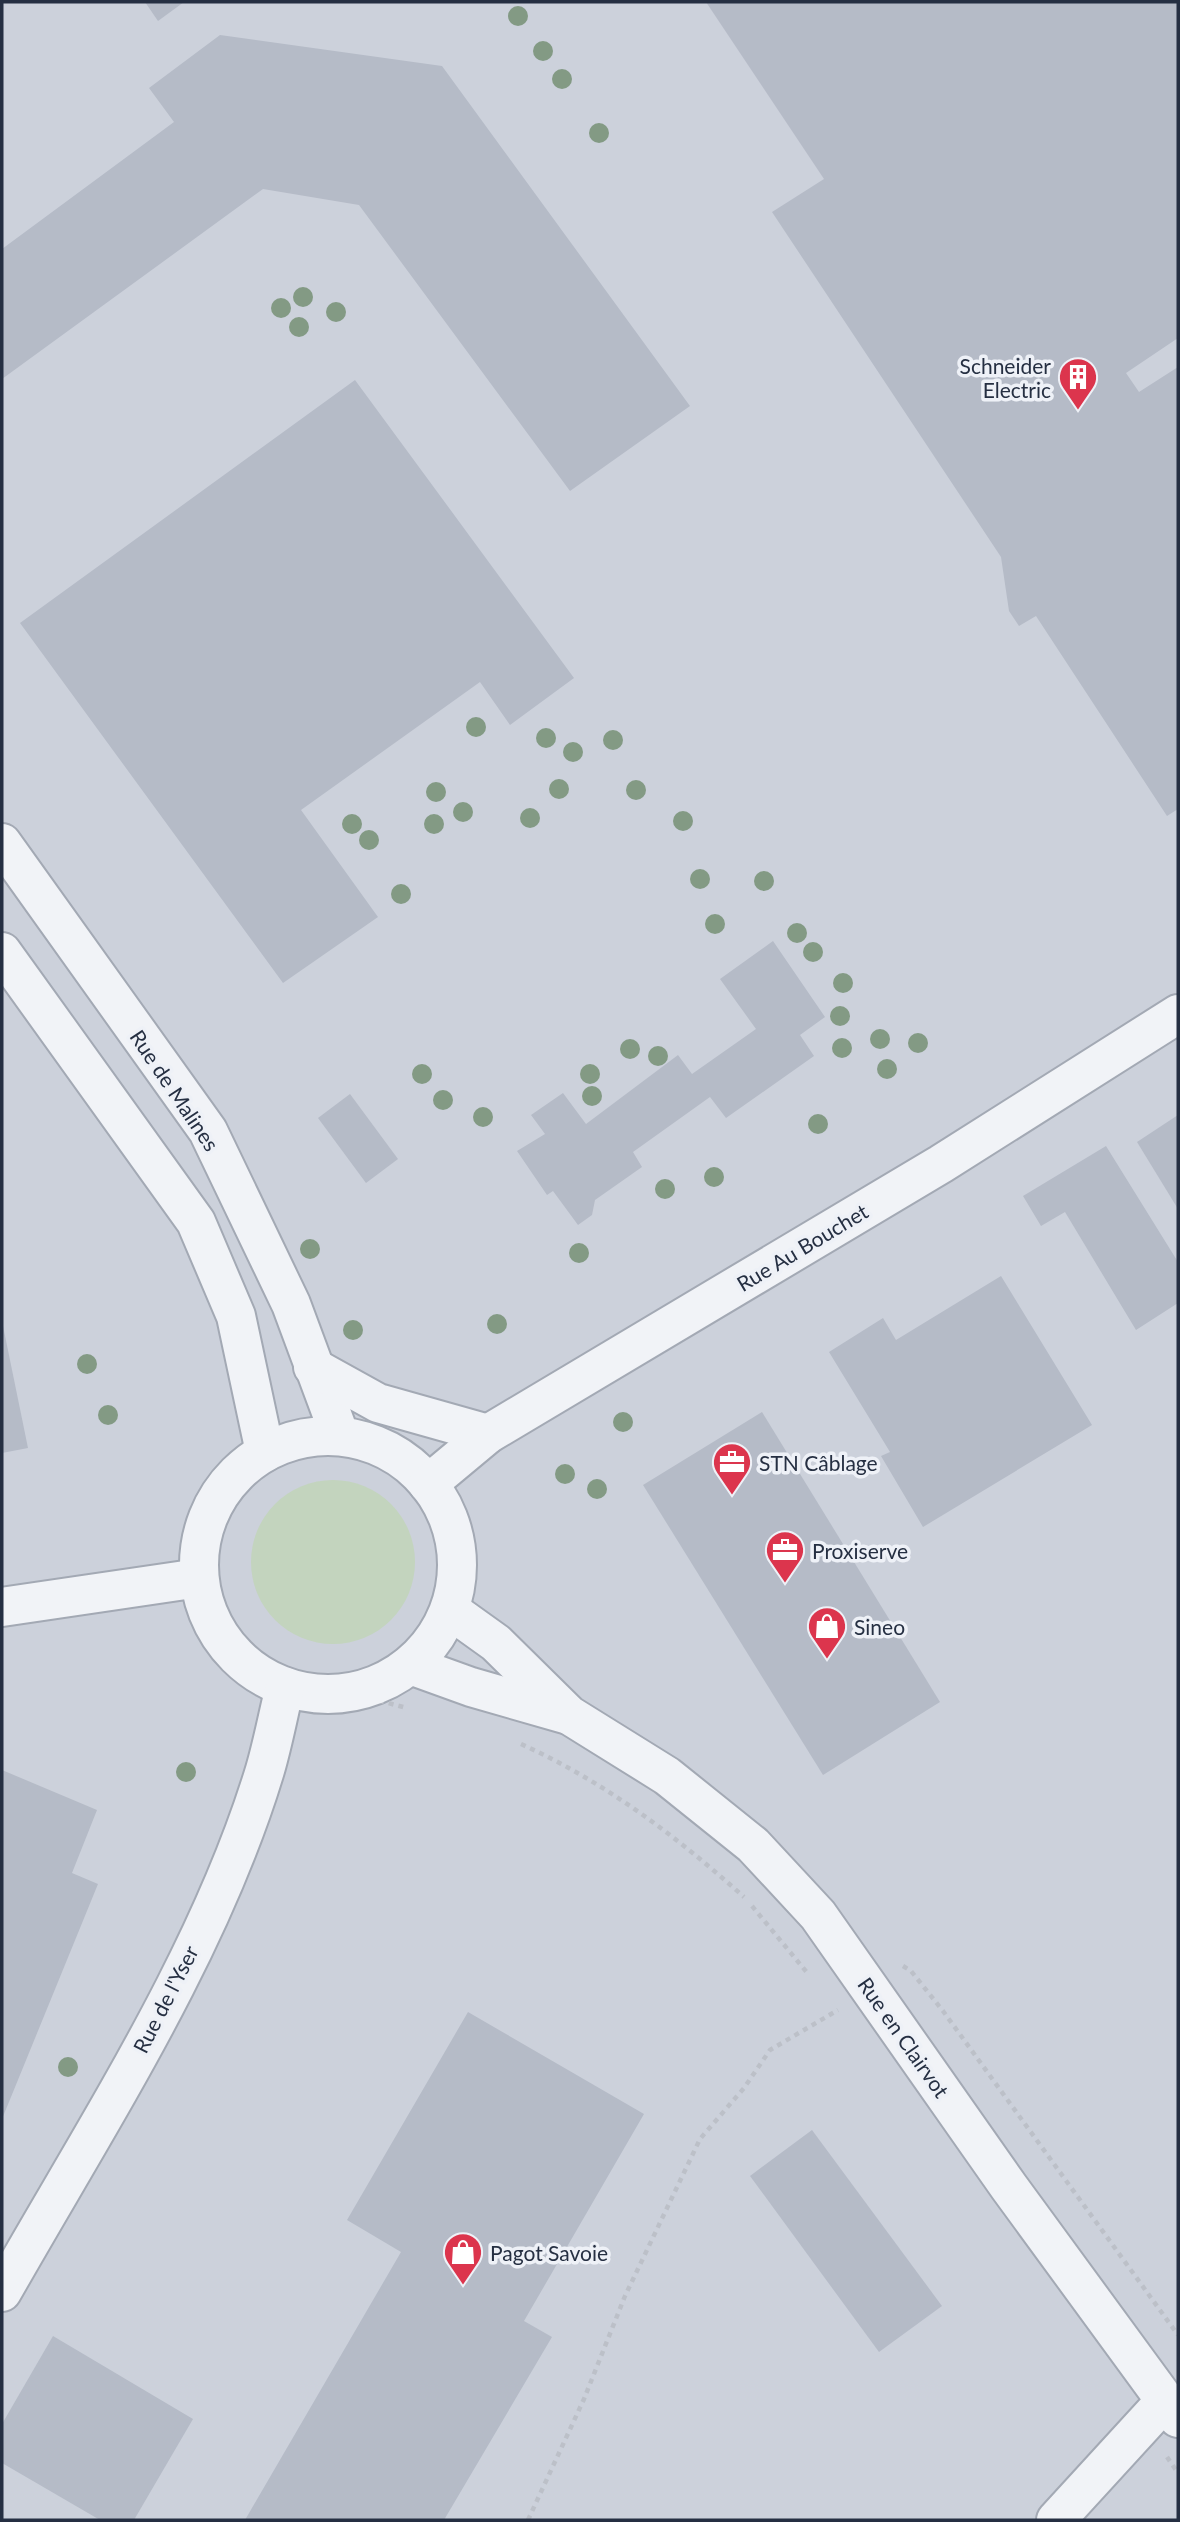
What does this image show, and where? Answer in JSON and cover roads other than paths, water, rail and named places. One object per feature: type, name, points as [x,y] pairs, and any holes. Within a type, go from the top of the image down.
[{"type":"street","name":"Rue de Malines","points":[[2,844],[208,1131],[290,1304],[340,1436]]},
{"type":"street","points":[[2,952],[197,1222],[236,1316],[265,1452]]},
{"type":"street","name":"Rue Au Bouchet","points":[[428,1483],[488,1434],[941,1164],[1178,1014]]},
{"type":"street","points":[[313,1367],[378,1403],[488,1434]]},
{"type":"street","points":[[340,1436],[374,1444],[404,1460],[428,1483],[446,1513],[456,1547],[456,1581],[450,1609],[434,1640],[410,1665],[382,1683],[350,1693],[317,1694],[285,1687],[253,1670],[226,1645],[208,1614],[199,1578],[200,1541],[213,1505],[235,1474],[265,1452],[302,1438],[340,1436]]},
{"type":"street","points":[[2,1607],[199,1578]]},
{"type":"street","name":"Rue en Clairvot","points":[[450,1609],[496,1643],[569,1716],[678,1785],[753,1846],[818,1915],[1162,2415]]},
{"type":"street","name":"Rue en Clairvot","points":[[410,1665],[471,1687],[569,1716]]},
{"type":"street","name":"Rue de l'Yser","points":[[2,2292],[169,1997],[232,1860],[265,1770],[285,1687]]},
{"type":"street","points":[[1056,2520],[1162,2415]]},
{"type":"place","name":"Schneider Electric","points":[[1078,411]]},
{"type":"place","name":"STN Câblage","points":[[732,1496]]},
{"type":"place","name":"Proxiserve","points":[[785,1584]]},
{"type":"place","name":"Sineo","points":[[827,1660]]},
{"type":"place","name":"Pagot Savoie","points":[[463,2286]]}]
